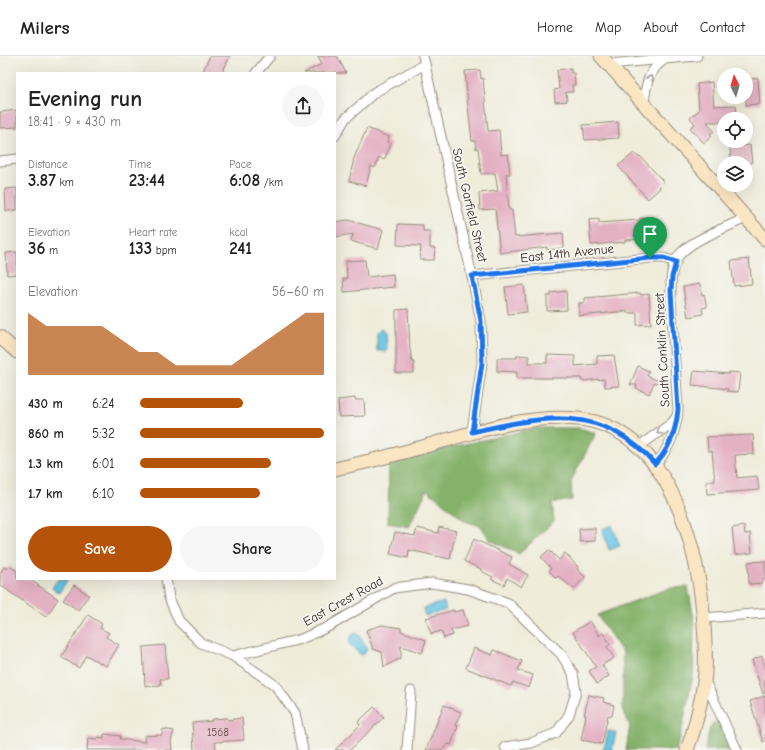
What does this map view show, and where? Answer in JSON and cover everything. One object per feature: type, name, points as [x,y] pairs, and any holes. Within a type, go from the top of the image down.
[{"type":"street","points":[[257,72],[270,56]]},
{"type":"street","points":[[605,60],[666,59],[697,56]]},
{"type":"street","points":[[644,103],[646,86],[651,74],[657,65],[666,59]]},
{"type":"street","points":[[336,134],[345,119],[375,92],[424,60]]},
{"type":"street","name":"South Garfield Street","points":[[424,60],[481,321],[482,363],[472,432]]},
{"type":"street","points":[[605,60],[765,239]]},
{"type":"street","points":[[0,161],[16,159]]},
{"type":"street","points":[[676,262],[684,250],[693,243],[746,218]]},
{"type":"street","name":"East 14th Avenue","points":[[472,276],[650,258],[663,258],[676,262]]},
{"type":"street","name":"South Conklin Street","points":[[655,464],[662,456],[671,438],[678,414],[671,291],[672,277],[676,262]]},
{"type":"street","points":[[0,337],[16,351]]},
{"type":"street","name":"South Conklin Street","points":[[638,447],[672,423],[678,414]]},
{"type":"street","points":[[336,469],[372,461],[472,432],[506,424],[535,420],[576,419],[589,421],[609,428],[638,447],[655,464],[672,494],[687,535],[698,575],[704,618],[706,647],[705,681],[687,750]]},
{"type":"street","points":[[166,580],[169,598],[179,621],[202,643],[233,656],[275,685],[295,713],[303,750]]},
{"type":"street","name":"East Crest Road","points":[[233,656],[308,636],[328,627],[394,588],[432,584],[468,588],[508,603],[561,654],[573,673],[576,692],[569,715],[556,733],[530,743],[505,747]]},
{"type":"street","points":[[704,618],[765,613]]},
{"type":"street","points":[[705,681],[737,750]]},
{"type":"street","points":[[406,750],[411,691]]},
{"type":"green space","points":[[537,428],[579,428],[596,433],[571,481],[572,500],[552,503],[554,521],[519,554],[490,540],[481,526],[465,521],[427,490],[409,527],[388,523],[389,464],[438,450]]},
{"type":"green space","points":[[688,587],[694,620],[693,675],[680,738],[676,750],[626,750],[630,726],[623,712],[623,653],[597,615],[670,588]]},
{"type":"green space","points":[[714,722],[720,726],[729,750],[705,750],[710,728]]},
{"type":"water","points":[[381,329],[386,333],[387,351],[377,351],[377,333]]},
{"type":"water","points":[[612,525],[620,546],[609,550],[602,529]]},
{"type":"water","points":[[57,580],[67,580],[59,593],[52,588]]},
{"type":"water","points":[[444,602],[446,610],[425,616],[423,608]]},
{"type":"water","points":[[356,633],[359,635],[367,648],[366,652],[361,655],[350,645],[349,640],[353,634]]},
{"type":"water","points":[[608,731],[616,733],[612,750],[602,750],[605,745]]},
{"type":"building","points":[[210,56],[230,56],[222,72],[202,72]]},
{"type":"building","points":[[318,56],[337,56],[346,73],[306,72],[322,64]]},
{"type":"building","points":[[571,68],[571,73],[574,73],[575,85],[572,85],[573,92],[566,92],[567,101],[555,102],[554,90],[559,89],[557,70]]},
{"type":"building","points":[[480,70],[481,79],[483,78],[488,131],[499,130],[501,155],[508,154],[510,174],[506,174],[509,210],[512,210],[515,237],[563,233],[564,248],[547,250],[547,247],[500,253],[495,209],[480,210],[479,193],[498,191],[495,173],[481,174],[478,148],[476,149],[475,141],[472,141],[468,106],[465,71]]},
{"type":"building","points":[[753,78],[758,78],[760,104],[746,105],[753,104]]},
{"type":"building","points":[[712,82],[714,106],[736,105],[736,112],[717,112],[717,122],[707,122],[714,131],[710,134],[712,136],[704,143],[690,128],[695,124],[690,118],[699,110],[697,84]]},
{"type":"building","points":[[16,110],[16,127],[0,128],[0,112]]},
{"type":"building","points":[[618,122],[619,138],[585,140],[583,125]]},
{"type":"building","points":[[367,128],[389,137],[387,142],[391,144],[384,160],[379,157],[375,168],[371,166],[366,186],[349,181],[354,158]]},
{"type":"building","points":[[730,148],[750,148],[751,156],[731,156]]},
{"type":"building","points":[[634,153],[638,157],[640,156],[664,182],[648,199],[618,166]]},
{"type":"building","points":[[16,188],[16,210],[6,211],[5,189]]},
{"type":"building","points":[[640,218],[652,218],[652,226],[657,226],[658,240],[625,240],[625,242],[591,245],[589,220],[599,219],[599,223],[640,220]]},
{"type":"building","points":[[348,220],[383,230],[378,249],[351,241],[353,234],[336,237],[336,222]]},
{"type":"building","points":[[398,224],[423,225],[423,231],[430,231],[430,248],[435,248],[434,260],[420,260],[421,246],[397,245]]},
{"type":"building","points":[[16,252],[16,274],[7,275],[6,253]]},
{"type":"building","points":[[749,259],[752,284],[734,286],[731,261]]},
{"type":"building","points":[[365,260],[367,277],[393,274],[394,287],[344,292],[343,279],[347,279],[346,261]]},
{"type":"building","points":[[700,284],[702,295],[704,294],[707,307],[702,308],[703,314],[688,317],[683,287]]},
{"type":"building","points":[[524,285],[527,312],[508,314],[505,287]]},
{"type":"building","points":[[566,291],[567,310],[547,311],[547,296],[551,296],[551,293]]},
{"type":"building","points":[[640,293],[641,295],[649,294],[651,324],[637,325],[637,313],[627,313],[627,311],[579,316],[579,303],[585,303],[585,298]]},
{"type":"building","points":[[408,309],[410,349],[412,362],[414,362],[414,373],[396,373],[396,310]]},
{"type":"building","points":[[517,355],[529,356],[529,363],[547,363],[547,355],[575,356],[575,366],[597,364],[597,356],[614,355],[619,386],[605,387],[604,379],[582,381],[581,378],[517,378],[517,372],[497,371],[497,358],[517,358]]},
{"type":"building","points":[[638,366],[649,371],[647,376],[662,382],[654,383],[649,394],[636,388],[637,385],[630,385]]},
{"type":"building","points":[[694,371],[729,374],[729,372],[740,373],[738,392],[727,391],[728,389],[692,385]]},
{"type":"building","points":[[355,398],[355,400],[364,400],[365,416],[339,417],[338,400]]},
{"type":"building","points":[[753,435],[754,454],[735,455],[737,478],[757,476],[759,490],[707,494],[706,482],[715,481],[712,451],[708,451],[707,437]]},
{"type":"building","points":[[744,526],[745,534],[750,533],[752,553],[735,555],[732,528]]},
{"type":"building","points":[[439,527],[456,531],[450,559],[409,550],[408,558],[390,554],[395,532],[415,536],[417,528],[438,533]]},
{"type":"building","points":[[595,528],[595,541],[580,542],[579,529]]},
{"type":"building","points":[[474,539],[512,557],[509,564],[528,575],[521,587],[507,578],[504,585],[491,579],[493,577],[481,571],[481,569],[464,561]]},
{"type":"building","points":[[549,550],[559,560],[565,553],[585,577],[574,589],[558,576],[556,578],[549,571],[551,568],[541,557]]},
{"type":"building","points":[[765,561],[765,579],[762,579],[762,583],[749,584],[748,562]]},
{"type":"building","points":[[9,566],[16,570],[16,580],[30,580],[58,599],[46,617],[0,585],[0,573],[4,567],[7,569]]},
{"type":"building","points":[[74,585],[89,595],[78,610],[63,600]]},
{"type":"building","points":[[454,610],[454,612],[463,610],[468,626],[451,630],[453,635],[444,638],[441,631],[431,634],[426,618]]},
{"type":"building","points":[[88,615],[102,624],[100,628],[109,633],[106,637],[119,645],[106,666],[86,655],[79,668],[61,657]]},
{"type":"building","points":[[590,621],[599,636],[603,633],[610,644],[607,647],[614,658],[602,665],[609,676],[597,684],[589,671],[596,667],[573,632]]},
{"type":"building","points":[[382,625],[401,628],[401,631],[426,640],[422,653],[401,646],[401,658],[384,667],[382,652],[373,649],[366,630]]},
{"type":"building","points":[[165,645],[168,679],[160,679],[161,685],[145,686],[143,647]]},
{"type":"building","points":[[474,648],[492,655],[494,650],[522,661],[518,670],[533,675],[529,688],[513,682],[511,686],[466,668]]},
{"type":"building","points":[[762,656],[765,666],[765,693],[763,694],[752,660]]},
{"type":"building","points":[[589,695],[604,698],[603,702],[614,705],[612,716],[608,715],[602,744],[581,740],[586,715],[584,715]]},
{"type":"building","points":[[765,696],[765,741],[763,742],[750,701]]},
{"type":"building","points":[[444,705],[461,712],[455,725],[458,726],[451,745],[448,744],[442,750],[426,750]]},
{"type":"building","points":[[374,707],[384,717],[350,750],[335,750],[360,725],[358,722]]},
{"type":"building","points":[[228,718],[228,720],[242,718],[244,740],[215,742],[216,750],[194,750],[192,723],[212,721],[212,719]]},
{"type":"building","points":[[163,729],[174,731],[171,741],[172,750],[87,750],[88,738],[104,738],[104,734],[121,736],[120,739],[145,742],[144,736],[162,735]]},
{"type":"route","points":[[658,257],[676,262],[673,270],[671,291],[678,410],[674,432],[662,456],[655,464],[644,452],[623,436],[609,428],[582,420],[535,420],[506,424],[472,432],[482,363],[481,321],[472,276],[650,258],[658,257]]}]
